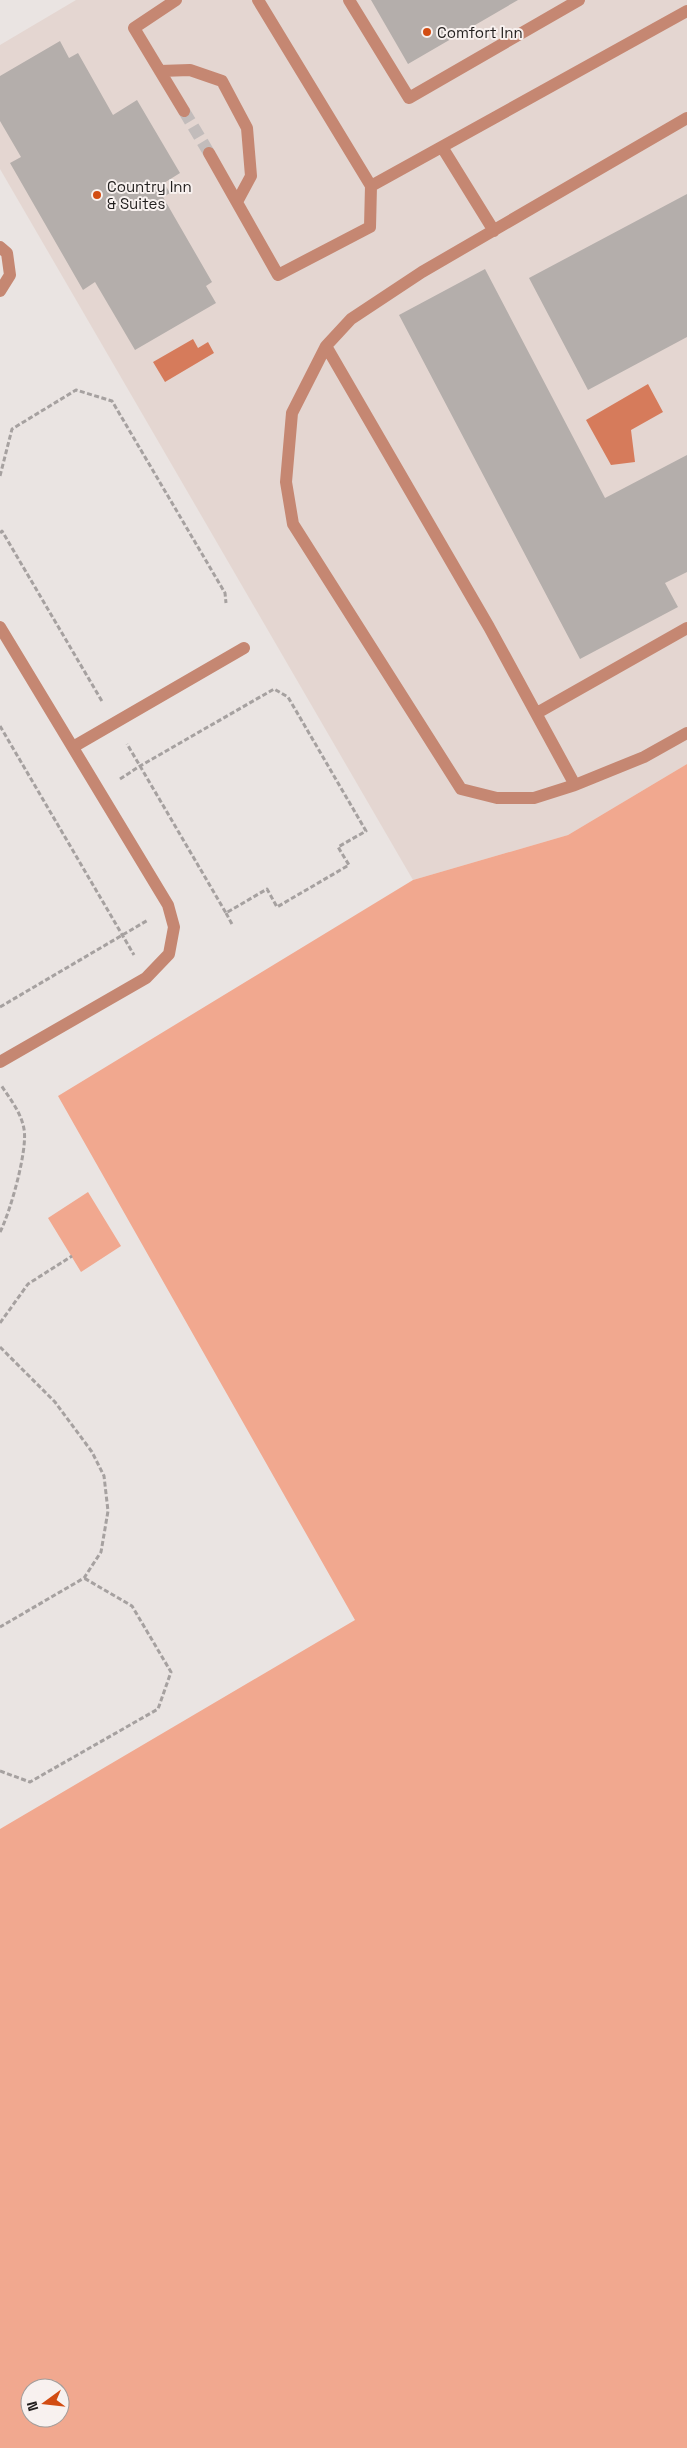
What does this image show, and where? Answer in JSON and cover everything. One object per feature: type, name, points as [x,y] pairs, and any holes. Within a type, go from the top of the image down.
[{"type":"lane","points":[[176,0],[134,28],[184,111]]},
{"type":"lane","points":[[209,153],[278,275],[370,227],[371,186],[258,0]]},
{"type":"lane","points":[[349,0],[409,98],[579,0]]},
{"type":"lane","points":[[371,186],[687,11]]},
{"type":"lane","points":[[160,71],[190,70],[222,81],[247,128],[251,176],[237,202]]},
{"type":"lane","points":[[687,118],[422,272],[351,319],[326,346],[292,413],[286,482],[292,524],[462,790],[497,798],[534,798],[575,785],[644,757],[687,733]]},
{"type":"lane","points":[[442,147],[494,231]]},
{"type":"lane","points":[[0,247],[7,253],[10,275],[0,290]]},
{"type":"lane","points":[[326,346],[489,627],[575,785]]},
{"type":"lane","points":[[0,627],[168,908],[174,926],[169,954],[147,977],[0,1062]]},
{"type":"lane","points":[[537,713],[687,628]]},
{"type":"lane","points":[[72,748],[244,648]]},
{"type":"path","points":[[0,476],[12,429],[76,390],[112,401],[225,593],[226,603]]},
{"type":"path","points":[[1,531],[103,703]]},
{"type":"path","points":[[99,792],[140,766],[274,689],[288,697],[366,831],[338,847],[349,865],[277,907],[267,889],[226,914]]},
{"type":"path","points":[[0,726],[147,977]]},
{"type":"path","points":[[126,743],[234,926]]},
{"type":"path","points":[[0,1007],[168,908]]},
{"type":"path","points":[[0,1084],[19,1113],[24,1130],[24,1151],[0,1232]]},
{"type":"path","points":[[0,1323],[28,1284],[72,1256]]},
{"type":"path","points":[[0,1347],[55,1402],[92,1452],[104,1476],[108,1511],[101,1552],[84,1578],[0,1627]]},
{"type":"path","points":[[0,1771],[30,1782],[158,1709],[171,1672],[132,1606],[84,1578]]},
{"type":"shaded area","points":[[76,0],[687,0],[687,764],[568,835],[413,880],[0,169],[0,45]]},
{"type":"shaded area","points":[[193,339],[198,348],[208,342],[214,353],[165,382],[153,362]]},
{"type":"shaded area","points":[[648,384],[663,412],[631,430],[635,462],[611,465],[586,420]]},
{"type":"shaded area","points":[[687,764],[687,2448],[0,2448],[0,1829],[355,1620],[58,1096],[413,880],[568,835]]},
{"type":"shaded area","points":[[88,1192],[121,1246],[81,1272],[48,1218]]},
{"type":"building","name":"Comfort Inn","points":[[371,0],[518,0],[408,64]]},
{"type":"building","name":"Country Inn & Suites","points":[[60,41],[69,58],[78,53],[113,115],[137,100],[180,173],[164,183],[170,193],[163,197],[212,282],[206,286],[216,303],[135,350],[95,282],[83,290],[10,163],[21,157],[0,121],[0,76]]},
{"type":"building","points":[[687,194],[687,337],[588,390],[529,278]]},
{"type":"building","points":[[485,269],[605,498],[687,455],[687,572],[665,583],[678,607],[580,659],[399,315]]},
{"type":"tunnel","points":[[184,111],[209,153]]},
{"type":"place","name":"Comfort Inn","points":[[427,32]]},
{"type":"place","name":"Country Inn & Suites","points":[[97,195]]}]
